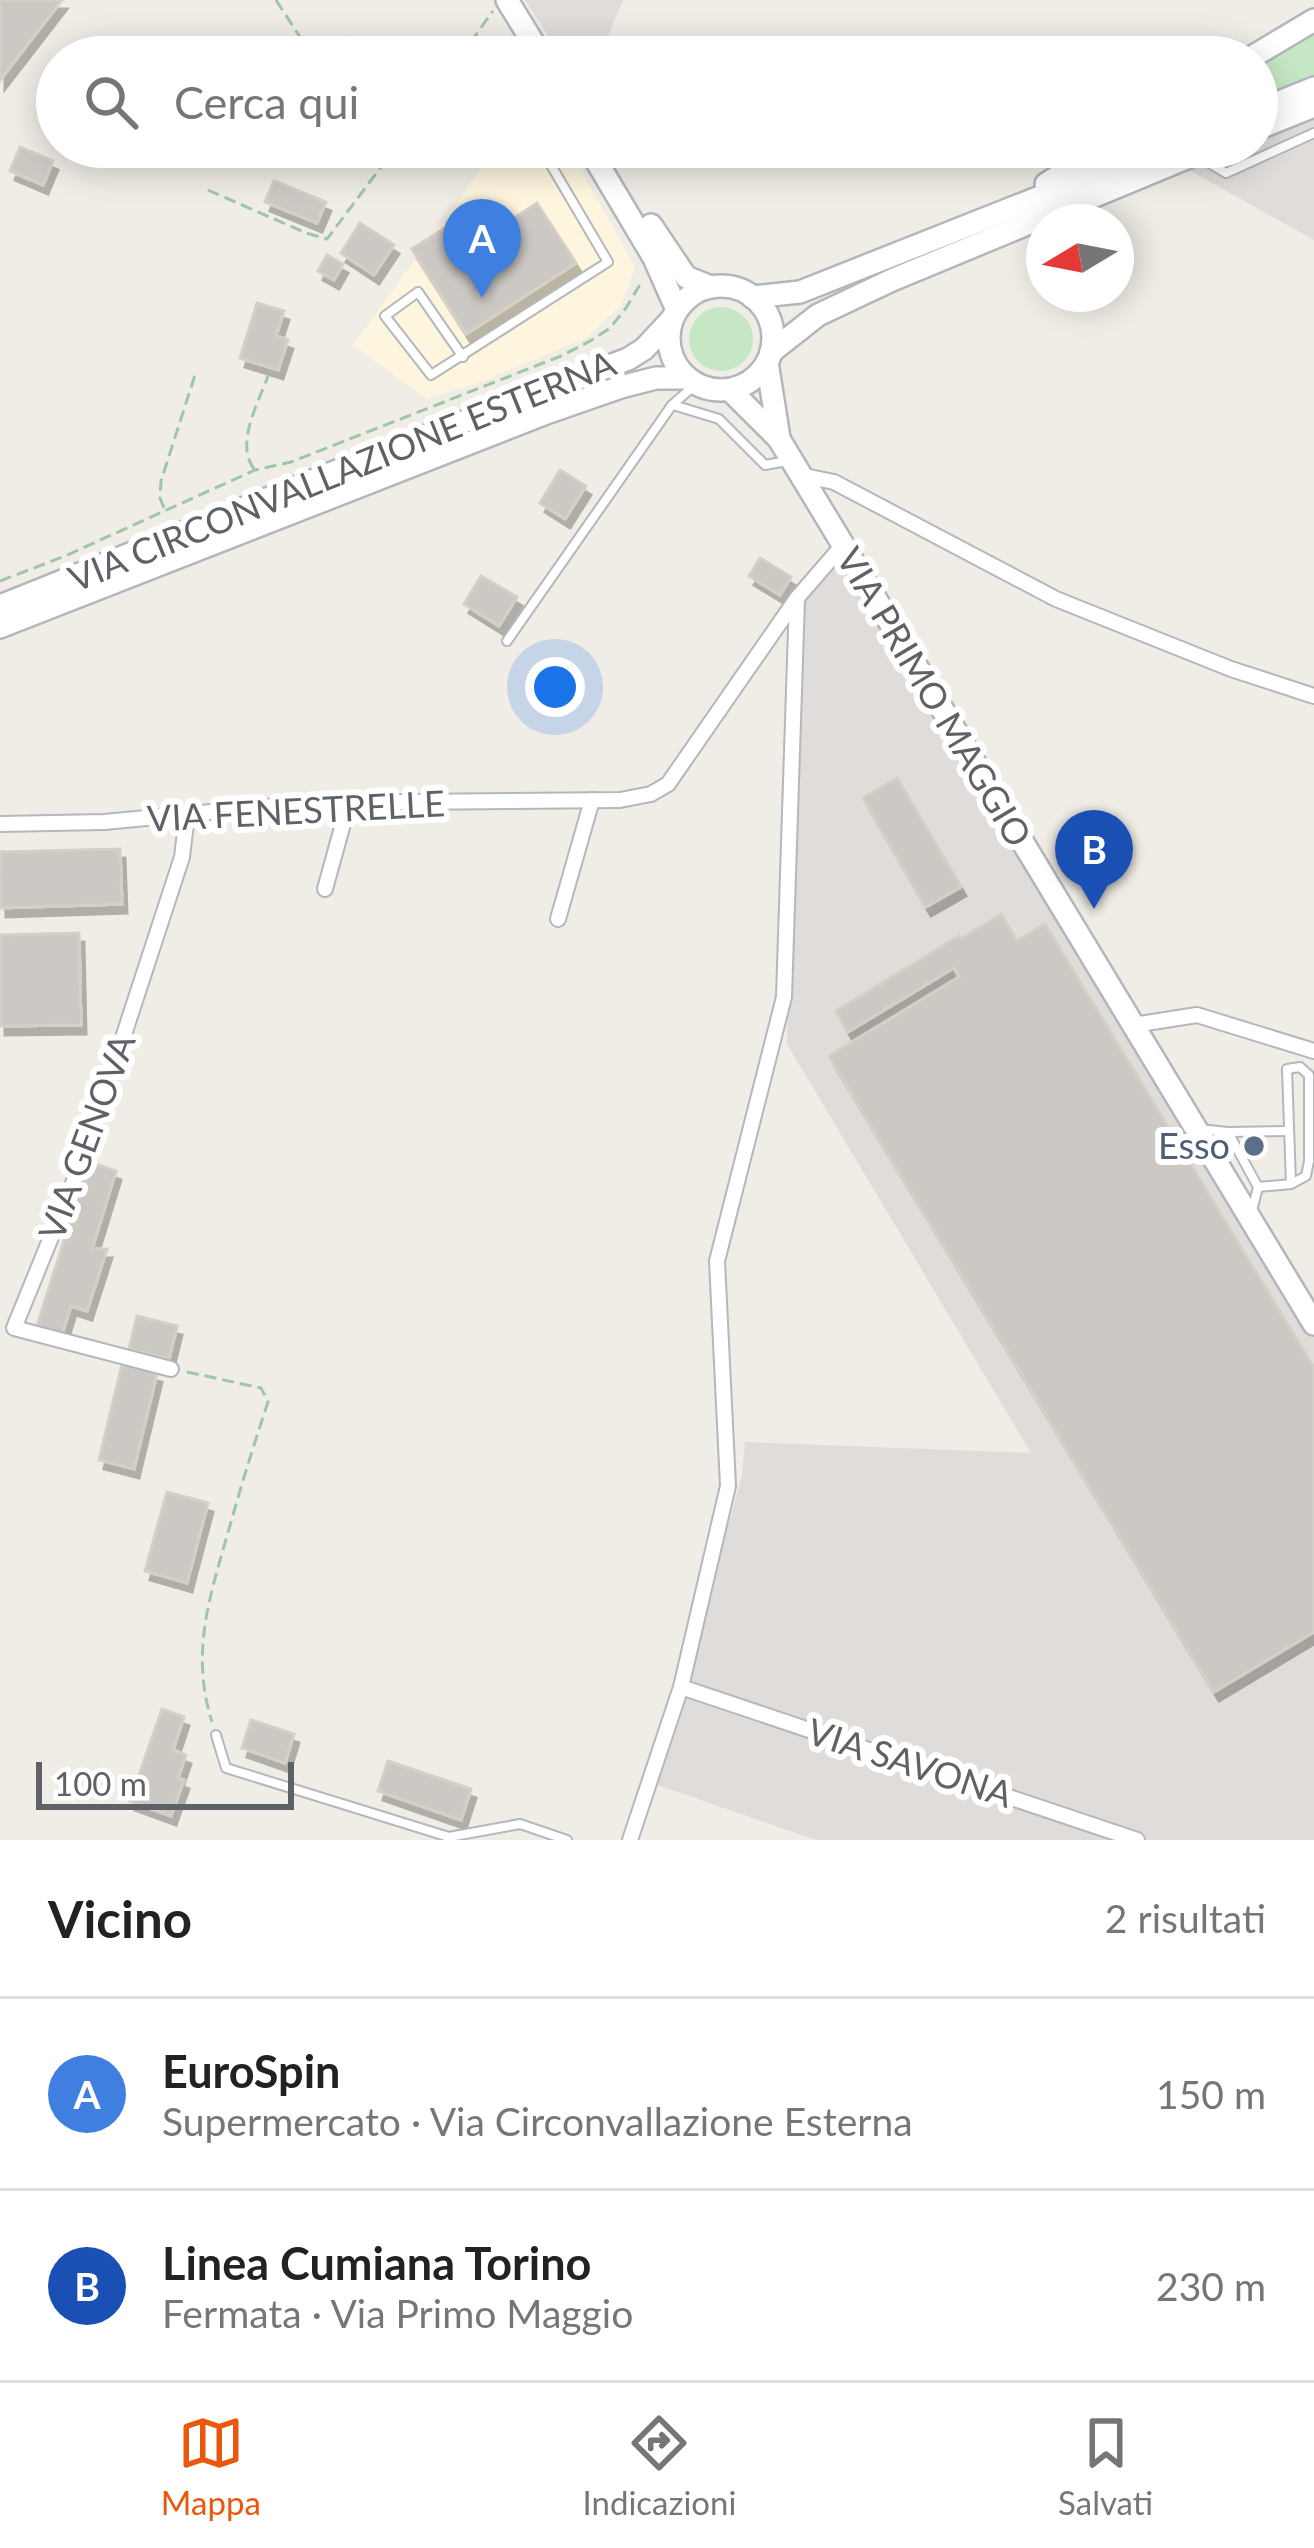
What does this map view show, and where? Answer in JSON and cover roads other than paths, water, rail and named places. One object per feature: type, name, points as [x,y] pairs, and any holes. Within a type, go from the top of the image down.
[{"type":"main road","points":[[504,0],[528,36]]},
{"type":"main road","points":[[1278,41],[1314,20]]},
{"type":"main road","points":[[1278,103],[1314,88]]},
{"type":"main road","points":[[1278,121],[1314,106]]},
{"type":"main road","points":[[600,168],[654,258],[675,315]]},
{"type":"main road","points":[[616,168],[686,277],[711,287],[739,290],[765,311],[770,323],[769,357]]},
{"type":"main road","points":[[1020,215],[1077,168]]},
{"type":"main road","points":[[711,287],[693,294],[675,315],[670,353],[691,381],[712,390],[730,390],[748,382],[818,315],[1121,168]]},
{"type":"main road","points":[[752,297],[800,292],[1155,168]]},
{"type":"main road","name":"VIA CIRCONVALLAZIONE ESTERNA","points":[[0,606],[628,359],[644,349],[675,315]]},
{"type":"main road","name":"VIA PRIMO MAGGIO","points":[[769,357],[779,439]]},
{"type":"main road","name":"VIA CIRCONVALLAZIONE ESTERNA","points":[[0,627],[549,412],[656,378],[691,381]]},
{"type":"main road","name":"VIA PRIMO MAGGIO","points":[[730,390],[779,439],[1314,1324]]},
{"type":"street","points":[[796,468],[834,482],[1055,599],[1231,669],[1314,696]]},
{"type":"street","name":"VIA FENESTRELLE","points":[[0,824],[104,822],[308,803],[620,800],[651,794],[668,784],[797,598],[842,546]]},
{"type":"street","points":[[629,1840],[681,1688],[728,1486],[717,1261],[784,997],[797,598]]},
{"type":"street","points":[[558,919],[592,800]]},
{"type":"street","points":[[325,889],[349,802]]},
{"type":"street","name":"VIA GENOVA","points":[[171,1369],[14,1328],[86,1154],[182,856],[187,815]]},
{"type":"street","points":[[1133,1025],[1196,1015],[1314,1051]]},
{"type":"street","name":"VIA SAVONA","points":[[681,1688],[1137,1840]]},
{"type":"lane","points":[[1278,149],[1314,133]]},
{"type":"lane","points":[[463,357],[418,292],[385,316],[431,376],[463,357],[608,262],[553,168]]},
{"type":"lane","points":[[507,641],[691,381]]},
{"type":"lane","points":[[672,405],[718,419],[765,465],[796,468]]},
{"type":"lane","points":[[1258,1187],[1291,1184],[1306,1176],[1310,1075],[1300,1066],[1287,1070],[1291,1184]]},
{"type":"lane","points":[[1196,1129],[1288,1131]]},
{"type":"lane","points":[[1228,1132],[1258,1187],[1250,1218]]},
{"type":"lane","points":[[216,1735],[226,1768],[449,1837],[520,1824],[567,1840]]},
{"type":"place","name":"EuroSpin","points":[[482,298]]},
{"type":"place","name":"Linea Cumiana Torino","points":[[1094,909]]},
{"type":"place","name":"Esso","points":[[1254,1146]]}]
